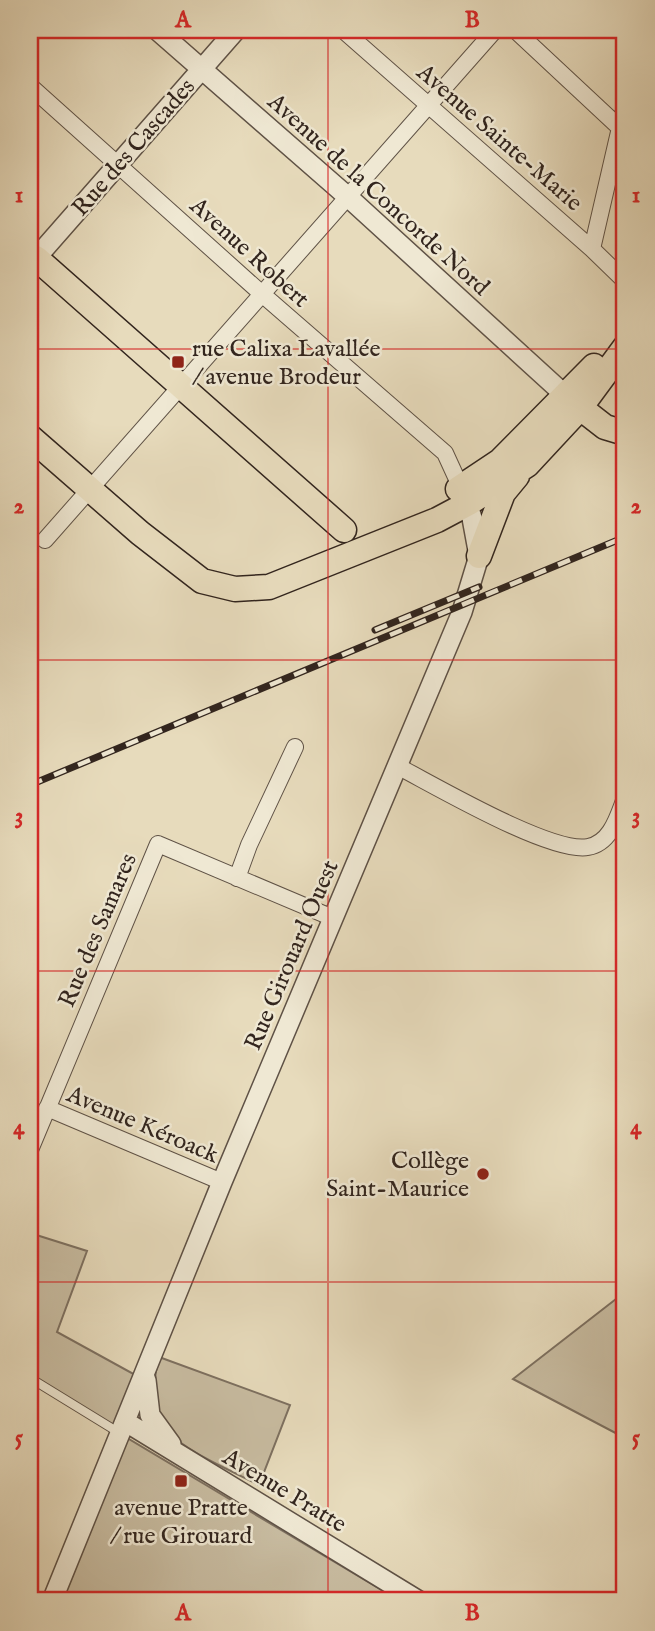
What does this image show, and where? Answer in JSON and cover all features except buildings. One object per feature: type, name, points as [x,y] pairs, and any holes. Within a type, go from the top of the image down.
[{"type":"main road","points":[[32,259],[344,530],[369,530],[465,495],[527,465]]},
{"type":"main road","points":[[479,556],[503,493],[625,334]]},
{"type":"main road","points":[[30,437],[140,533],[202,581],[235,589],[269,587],[437,520],[500,461],[573,402],[625,347]]},
{"type":"main road","points":[[573,402],[605,427],[625,433]]},
{"type":"main road","points":[[340,558],[345,544],[344,530]]},
{"type":"street","name":"Avenue de la Concorde Nord","points":[[157,30],[348,197],[573,402]]},
{"type":"street","name":"Rue des Cascades","points":[[32,259],[236,30]]},
{"type":"street","name":"Avenue Sainte-Marie","points":[[343,30],[625,281]]},
{"type":"street","points":[[45,540],[495,30]]},
{"type":"street","points":[[515,30],[620,128]]},
{"type":"street","name":"Avenue Robert","points":[[30,86],[262,294],[445,453],[465,495]]},
{"type":"street","points":[[592,249],[625,106]]},
{"type":"street","points":[[465,495],[479,556]]},
{"type":"street","name":"Rue Girouard Ouest","points":[[52,1601],[222,1182],[462,612],[479,556]]},
{"type":"street","points":[[295,747],[249,845],[237,878],[333,918]]},
{"type":"street","points":[[397,766],[491,816],[573,847],[590,847],[602,841],[613,829],[625,798]]},
{"type":"street","name":"Rue des Samares","points":[[30,1150],[158,844],[237,878]]},
{"type":"street","name":"Avenue Kéroack","points":[[47,1108],[222,1182]]},
{"type":"street","points":[[146,1372],[150,1415],[162,1434],[181,1455]]},
{"type":"street","name":"Avenue Pratte","points":[[123,1428],[181,1455],[419,1601]]},
{"type":"lane","points":[[30,1378],[123,1428]]},
{"type":"shaded area","points":[[30,1233],[87,1251],[57,1332],[139,1377],[119,1433],[400,1601],[51,1601],[118,1433],[30,1380]]},
{"type":"shaded area","points":[[625,1292],[625,1438],[513,1379]]},
{"type":"shaded area","points":[[159,1357],[290,1405],[259,1485],[185,1446],[165,1428],[155,1393]]},
{"type":"railway","points":[[30,785],[625,537]]},
{"type":"railway","points":[[375,630],[479,587]]},
{"type":"place","name":"rue Calixa Lavallée / avenue Brodeur","points":[[178,362]]},
{"type":"place","name":"Collège Saint-Maurice","points":[[483,1174]]},
{"type":"place","name":"avenue Pratte / rue Girouard","points":[[181,1481]]}]
